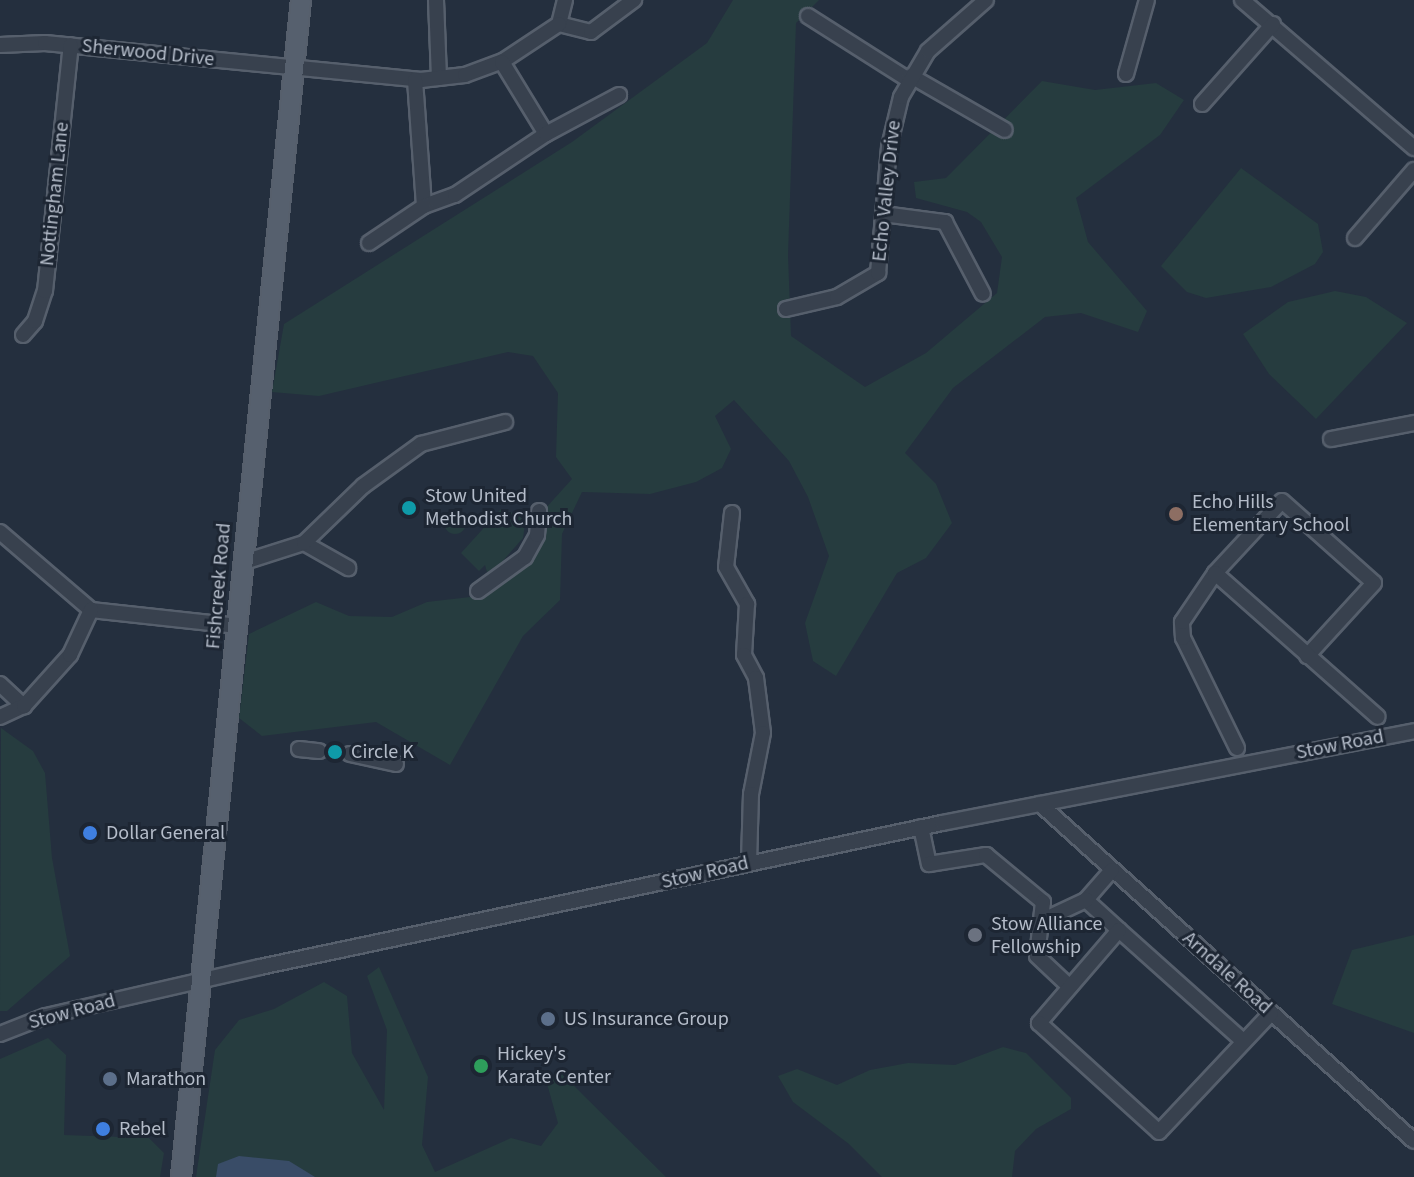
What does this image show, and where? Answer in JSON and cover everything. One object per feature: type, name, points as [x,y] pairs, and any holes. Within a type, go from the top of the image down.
[{"type":"main road","name":"Fishcreek Road","points":[[181,1177],[198,982],[238,626],[301,0]]},
{"type":"street","points":[[436,0],[439,78]]},
{"type":"street","points":[[565,0],[559,24],[591,32],[634,0]]},
{"type":"street","name":"Echo Valley Drive","points":[[786,309],[837,297],[878,273],[894,123],[910,78],[946,31],[986,0]]},
{"type":"street","points":[[1126,74],[1147,0]]},
{"type":"street","points":[[1242,0],[1414,148]]},
{"type":"street","points":[[808,16],[910,78],[1005,130]]},
{"type":"street","name":"Sherwood Drive","points":[[0,45],[71,45],[415,80],[439,78],[502,62],[559,24]]},
{"type":"street","points":[[1202,104],[1273,24]]},
{"type":"street","name":"Nottingham Lane","points":[[23,335],[35,321],[45,291],[71,45]]},
{"type":"street","points":[[502,62],[546,134]]},
{"type":"street","points":[[415,80],[424,206]]},
{"type":"street","points":[[369,243],[424,206],[455,195],[546,134],[619,95]]},
{"type":"street","points":[[1355,238],[1414,170]]},
{"type":"street","points":[[883,214],[945,222],[983,294]]},
{"type":"street","points":[[244,562],[312,542],[363,486],[421,444],[505,422]]},
{"type":"street","points":[[1331,439],[1414,423]]},
{"type":"street","points":[[1237,748],[1183,638],[1182,622],[1215,573],[1282,501],[1374,583],[1307,656]]},
{"type":"street","points":[[478,591],[525,557],[537,535],[539,511]]},
{"type":"street","points":[[732,513],[726,567],[747,604],[744,655],[756,678],[763,733],[751,794],[749,863]]},
{"type":"street","points":[[0,532],[91,610],[238,626]]},
{"type":"street","points":[[312,542],[348,568]]},
{"type":"street","points":[[1215,573],[1378,717]]},
{"type":"street","points":[[0,717],[24,706],[76,648],[91,610]]},
{"type":"street","points":[[0,684],[24,706]]},
{"type":"street","name":"Stow Road","points":[[0,1034],[46,1016],[749,863],[1414,731]]},
{"type":"street","points":[[299,749],[319,751]]},
{"type":"street","points":[[350,754],[396,764]]},
{"type":"street","name":"Arndale Road","points":[[1040,804],[1414,1141]]},
{"type":"street","points":[[921,827],[929,864],[986,855],[1043,902],[1037,956],[1070,987]]},
{"type":"street","points":[[1041,921],[1086,900],[1112,870]]},
{"type":"street","points":[[1086,900],[1242,1040]]},
{"type":"street","points":[[1119,930],[1039,1023],[1159,1132],[1242,1040],[1271,1013]]},
{"type":"green space","points":[[733,0],[819,0],[796,23],[788,255],[791,336],[865,387],[926,353],[997,293],[1002,257],[981,222],[967,212],[916,198],[914,182],[946,178],[1042,81],[1095,90],[1156,83],[1184,100],[1160,135],[1076,198],[1088,242],[1147,311],[1138,332],[1081,313],[1045,317],[953,388],[905,453],[936,484],[952,523],[926,558],[897,573],[836,676],[813,661],[805,623],[829,556],[808,497],[789,461],[734,400],[715,416],[731,449],[722,468],[696,482],[650,494],[582,492],[562,534],[560,600],[523,636],[450,765],[376,722],[262,736],[239,718],[249,634],[316,602],[349,616],[392,617],[427,602],[470,597],[500,585],[532,558],[544,510],[572,479],[556,457],[558,393],[533,356],[508,352],[319,396],[272,392],[284,324],[572,142],[707,43]]},
{"type":"green space","points":[[1241,168],[1318,224],[1323,252],[1315,264],[1271,287],[1206,298],[1187,292],[1161,266]]},
{"type":"green space","points":[[1335,291],[1366,297],[1407,323],[1316,419],[1269,374],[1243,334],[1288,302]]},
{"type":"green space","points":[[501,509],[526,517],[523,538],[494,571],[487,572],[485,565],[479,571],[461,553]]},
{"type":"green space","points":[[451,512],[459,512],[466,523],[459,534],[451,534],[444,527],[444,519]]},
{"type":"green space","points":[[1,728],[33,751],[45,773],[52,858],[70,956],[7,1011],[0,1011]]},
{"type":"green space","points":[[1414,935],[1414,1033],[1332,1004],[1352,950]]},
{"type":"green space","points":[[379,967],[428,1077],[422,1145],[435,1172],[511,1138],[541,1146],[558,1123],[546,1080],[561,1073],[666,1177],[196,1177],[215,1050],[239,1020],[274,1009],[324,982],[347,996],[352,1053],[384,1110],[387,1030],[367,976]]},
{"type":"green space","points":[[48,1038],[66,1055],[64,1135],[149,1138],[164,1153],[160,1177],[0,1177],[0,1059]]},
{"type":"green space","points":[[1003,1047],[1026,1053],[1071,1098],[1071,1109],[1036,1129],[1015,1151],[1012,1177],[882,1177],[849,1144],[793,1102],[778,1076],[797,1069],[837,1085],[870,1070],[908,1063],[955,1065]]},
{"type":"water","points":[[239,1156],[289,1161],[315,1177],[216,1177],[218,1164]]},
{"type":"tunnel","points":[[319,751],[350,754]]},
{"type":"place","name":"Stow United Methodist Church","points":[[409,508]]},
{"type":"place","name":"Echo Hills Elementary School","points":[[1176,514]]},
{"type":"place","name":"Circle K","points":[[335,752]]},
{"type":"place","name":"Dollar General","points":[[90,833]]},
{"type":"place","name":"Stow Alliance Fellowship","points":[[975,935]]},
{"type":"place","name":"US Insurance Group","points":[[548,1019]]},
{"type":"place","name":"Hickey's Karate Center","points":[[481,1066]]},
{"type":"place","name":"Marathon","points":[[110,1079]]},
{"type":"place","name":"Rebel","points":[[103,1129]]}]
